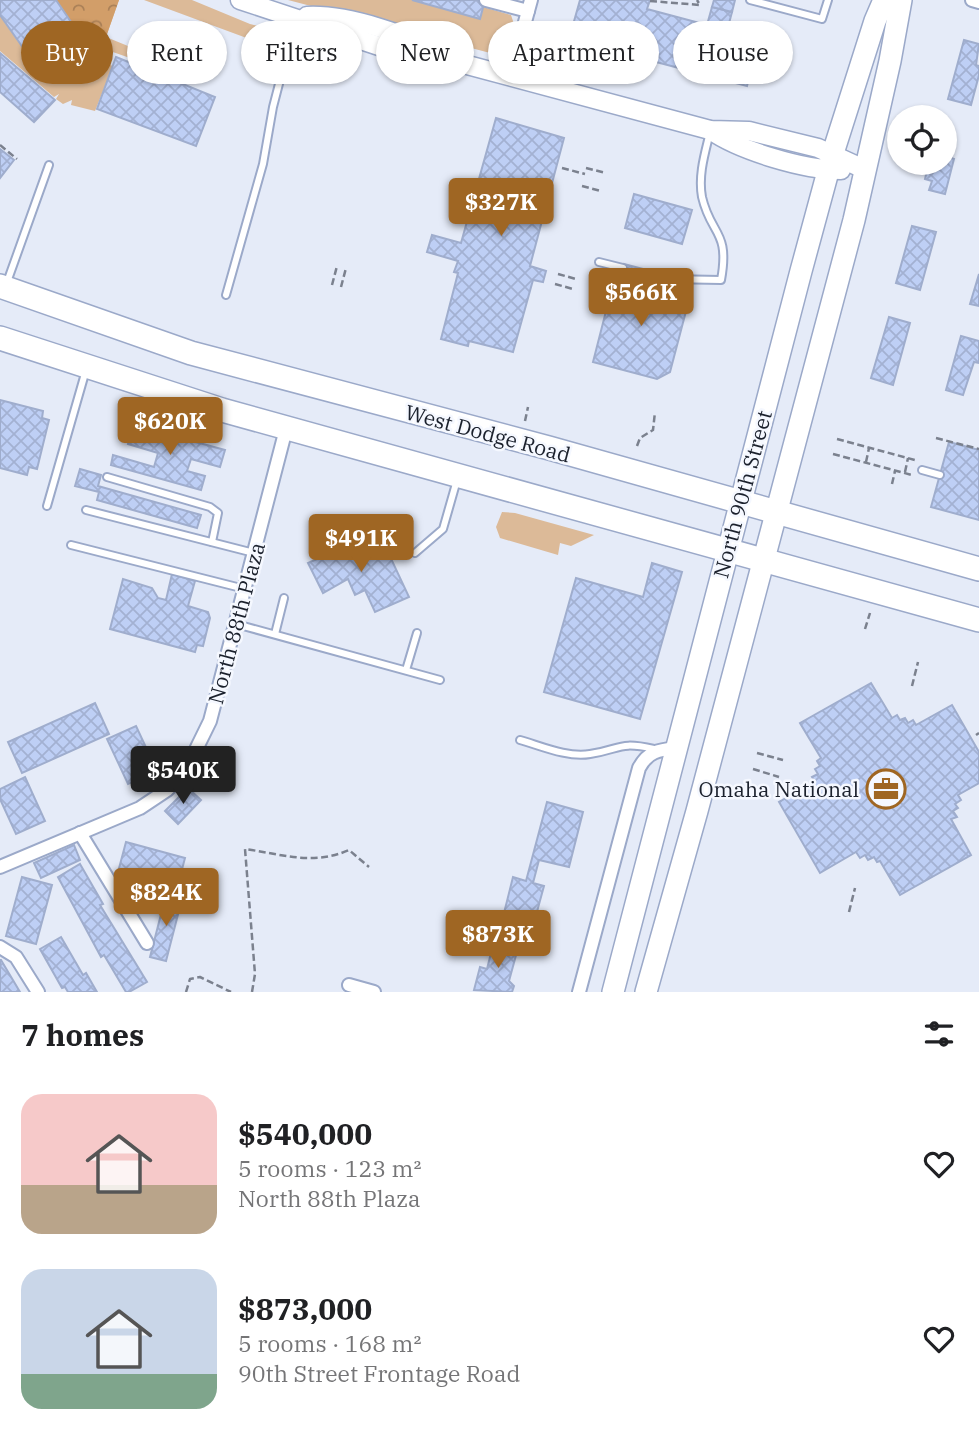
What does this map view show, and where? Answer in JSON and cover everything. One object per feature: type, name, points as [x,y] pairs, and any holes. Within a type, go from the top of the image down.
[{"type":"highway","name":"West Dodge Road","points":[[3,287],[191,353],[549,448],[979,569]]},
{"type":"highway","points":[[0,338],[87,369],[286,429],[979,620]]},
{"type":"main road","name":"North 90th Street","points":[[613,992],[667,749],[727,550],[831,162],[884,0]]},
{"type":"main road","name":"North 90th Street","points":[[646,992],[765,561],[866,170],[901,0]]},
{"type":"street","points":[[242,0],[266,4],[297,16],[320,16],[375,28],[424,43],[445,59],[488,71]]},
{"type":"street","points":[[486,0],[530,6]]},
{"type":"street","points":[[972,0],[979,2]]},
{"type":"street","points":[[536,84],[710,130],[748,131],[831,162],[866,170]]},
{"type":"street","name":"North 88th Plaza","points":[[0,867],[157,798],[184,772],[210,721],[286,429]]},
{"type":"street","points":[[579,992],[639,768],[649,754],[667,749]]},
{"type":"street","points":[[80,834],[146,943]]},
{"type":"street","points":[[0,947],[16,957],[37,992]]},
{"type":"street","points":[[349,989],[374,992]]},
{"type":"lane","points":[[750,0],[821,19],[828,0]]},
{"type":"lane","points":[[226,295],[263,164],[273,107],[297,16]]},
{"type":"lane","points":[[642,273],[666,279],[721,280],[723,242],[704,204],[701,187],[710,130]]},
{"type":"lane","points":[[3,287],[49,165]]},
{"type":"lane","points":[[599,262],[623,268]]},
{"type":"lane","points":[[47,506],[87,369]]},
{"type":"lane","points":[[922,470],[940,475]]},
{"type":"lane","points":[[415,553],[443,529],[458,475]]},
{"type":"lane","points":[[107,477],[216,510],[219,517],[212,542]]},
{"type":"lane","points":[[86,510],[254,552]]},
{"type":"lane","points":[[71,545],[245,589]]},
{"type":"lane","points":[[275,634],[284,598]]},
{"type":"lane","points":[[236,624],[440,680]]},
{"type":"lane","points":[[406,670],[417,633]]},
{"type":"lane","points":[[520,740],[572,754],[590,754],[629,744],[667,749]]},
{"type":"path","points":[[650,1],[700,5],[697,0]]},
{"type":"path","points":[[0,145],[17,159]]},
{"type":"path","points":[[562,168],[585,174]]},
{"type":"path","points":[[586,168],[606,173]]},
{"type":"path","points":[[582,186],[601,191]]},
{"type":"path","points":[[332,285],[337,265]]},
{"type":"path","points":[[341,287],[346,268]]},
{"type":"path","points":[[558,274],[576,279]]},
{"type":"path","points":[[555,284],[573,289]]},
{"type":"path","points":[[525,421],[528,407]]},
{"type":"path","points":[[637,446],[640,438],[653,430],[655,412]]},
{"type":"path","points":[[936,438],[979,449]]},
{"type":"path","points":[[837,439],[915,460]]},
{"type":"path","points":[[866,463],[869,448]]},
{"type":"path","points":[[833,454],[912,475]]},
{"type":"path","points":[[904,473],[908,458]]},
{"type":"path","points":[[892,484],[895,471]]},
{"type":"path","points":[[865,629],[870,613]]},
{"type":"path","points":[[912,686],[918,662]]},
{"type":"path","points":[[757,752],[783,760]]},
{"type":"path","points":[[753,769],[779,777]]},
{"type":"path","points":[[252,992],[255,974],[245,849],[305,859],[335,856],[349,850],[369,867]]},
{"type":"path","points":[[849,912],[855,888]]},
{"type":"path","points":[[186,992],[190,979],[200,977],[230,992]]},
{"type":"shaded area","points":[[56,0],[119,0],[112,21],[70,21]]},
{"type":"shaded area","points":[[144,0],[192,0],[243,21],[241,36],[227,31],[227,21],[201,21]]},
{"type":"shaded area","points":[[288,0],[412,0],[480,18],[483,7],[511,15],[513,21],[488,21],[488,52],[474,49],[474,21],[376,23]]},
{"type":"shaded area","points":[[0,15],[21,45],[21,69],[0,51]]},
{"type":"shaded area","points":[[113,40],[127,46],[127,57],[113,52]]},
{"type":"shaded area","points":[[39,84],[106,84],[95,111],[71,105],[72,100],[63,104],[56,99],[59,94],[54,97]]},
{"type":"shaded area","points":[[502,512],[515,513],[594,535],[571,546],[560,543],[558,555],[500,538],[496,527]]},
{"type":"green space","points":[[56,0],[119,0],[112,21],[70,21]]},
{"type":"building","points":[[0,0],[56,0],[70,21],[21,21],[21,45],[0,15]]},
{"type":"building","points":[[412,0],[485,0],[480,19]]},
{"type":"building","points":[[580,0],[650,0],[647,9],[692,21],[673,21],[673,66],[659,63],[659,21],[574,21]]},
{"type":"building","points":[[714,0],[735,0],[732,12],[712,7]]},
{"type":"building","points":[[712,7],[732,12],[730,21],[708,21]]},
{"type":"building","points":[[964,40],[979,44],[976,65],[979,66],[979,75],[971,105],[948,99]]},
{"type":"building","points":[[0,53],[21,71],[21,84],[36,84],[55,100],[34,122],[0,92]]},
{"type":"building","points":[[116,57],[127,61],[127,84],[183,84],[215,97],[196,146],[97,109],[106,84],[113,84]]},
{"type":"building","points":[[496,118],[564,138],[530,266],[546,271],[543,282],[533,280],[513,352],[469,341],[468,346],[441,339],[458,273],[454,272],[458,261],[427,252],[432,235],[461,243]]},
{"type":"building","points":[[0,149],[14,160],[0,178]]},
{"type":"building","points":[[926,175],[950,175],[945,194],[929,190],[932,181],[925,179]]},
{"type":"building","points":[[634,194],[692,210],[682,244],[625,228]]},
{"type":"building","points":[[912,226],[936,232],[920,290],[896,283]]},
{"type":"building","points":[[624,264],[643,269],[640,282],[621,277]]},
{"type":"building","points":[[979,274],[979,306],[970,304]]},
{"type":"building","points":[[615,276],[690,296],[670,372],[657,379],[593,362]]},
{"type":"building","points":[[889,317],[910,323],[893,385],[871,378]]},
{"type":"building","points":[[961,336],[979,341],[979,363],[974,362],[963,395],[946,390]]},
{"type":"building","points":[[0,400],[43,411],[42,418],[49,420],[37,469],[29,467],[27,475],[0,468]]},
{"type":"building","points":[[133,425],[225,450],[220,467],[191,459],[187,471],[205,476],[201,490],[111,465],[113,455],[154,467],[158,453],[128,444]]},
{"type":"building","points":[[949,442],[979,450],[979,520],[931,507]]},
{"type":"building","points":[[80,469],[101,475],[98,486],[201,515],[197,528],[97,500],[99,492],[75,486]]},
{"type":"building","points":[[355,542],[362,548],[372,544],[377,555],[387,550],[409,597],[375,612],[365,590],[355,595],[348,579],[323,593],[308,563]]},
{"type":"building","points":[[652,563],[682,572],[640,719],[544,692],[576,578],[643,597]]},
{"type":"building","points":[[172,574],[195,581],[188,606],[208,612],[210,618],[203,646],[197,645],[195,652],[110,629],[123,579],[152,588],[158,598],[166,600]]},
{"type":"building","name":"Omaha National","points":[[871,683],[892,718],[897,715],[900,720],[905,718],[908,723],[913,720],[916,725],[952,705],[979,752],[979,783],[958,795],[961,800],[955,804],[958,808],[953,811],[957,817],[951,819],[971,855],[900,895],[880,861],[877,862],[874,857],[868,860],[865,855],[860,858],[856,852],[820,873],[779,802],[815,782],[812,777],[818,774],[815,769],[820,766],[817,761],[821,758],[800,723]]},
{"type":"building","points":[[95,703],[109,734],[22,773],[8,742]]},
{"type":"building","points":[[136,726],[157,771],[128,784],[107,739]]},
{"type":"building","points":[[25,777],[45,821],[16,834],[0,799],[0,789]]},
{"type":"building","points":[[188,788],[201,800],[178,824],[165,811]]},
{"type":"building","points":[[547,802],[583,812],[569,867],[539,860],[533,883],[544,886],[529,941],[499,933],[513,877],[526,881]]},
{"type":"building","points":[[126,842],[185,858],[177,888],[118,872]]},
{"type":"building","points":[[74,845],[80,860],[41,878],[34,863]]},
{"type":"building","points":[[80,864],[103,904],[100,905],[147,982],[129,992],[126,992],[104,955],[101,957],[58,877]]},
{"type":"building","points":[[22,877],[52,885],[36,944],[6,936]]},
{"type":"building","points":[[166,895],[182,899],[166,961],[150,957]]},
{"type":"building","points":[[61,937],[83,975],[86,973],[97,992],[68,992],[65,987],[62,988],[40,949]]},
{"type":"building","points":[[494,941],[518,948],[509,981],[514,986],[512,992],[474,990],[480,967],[487,969]]},
{"type":"building","points":[[1,960],[20,992],[0,992]]},
{"type":"place","name":"Omaha National","points":[[886,789]]}]
